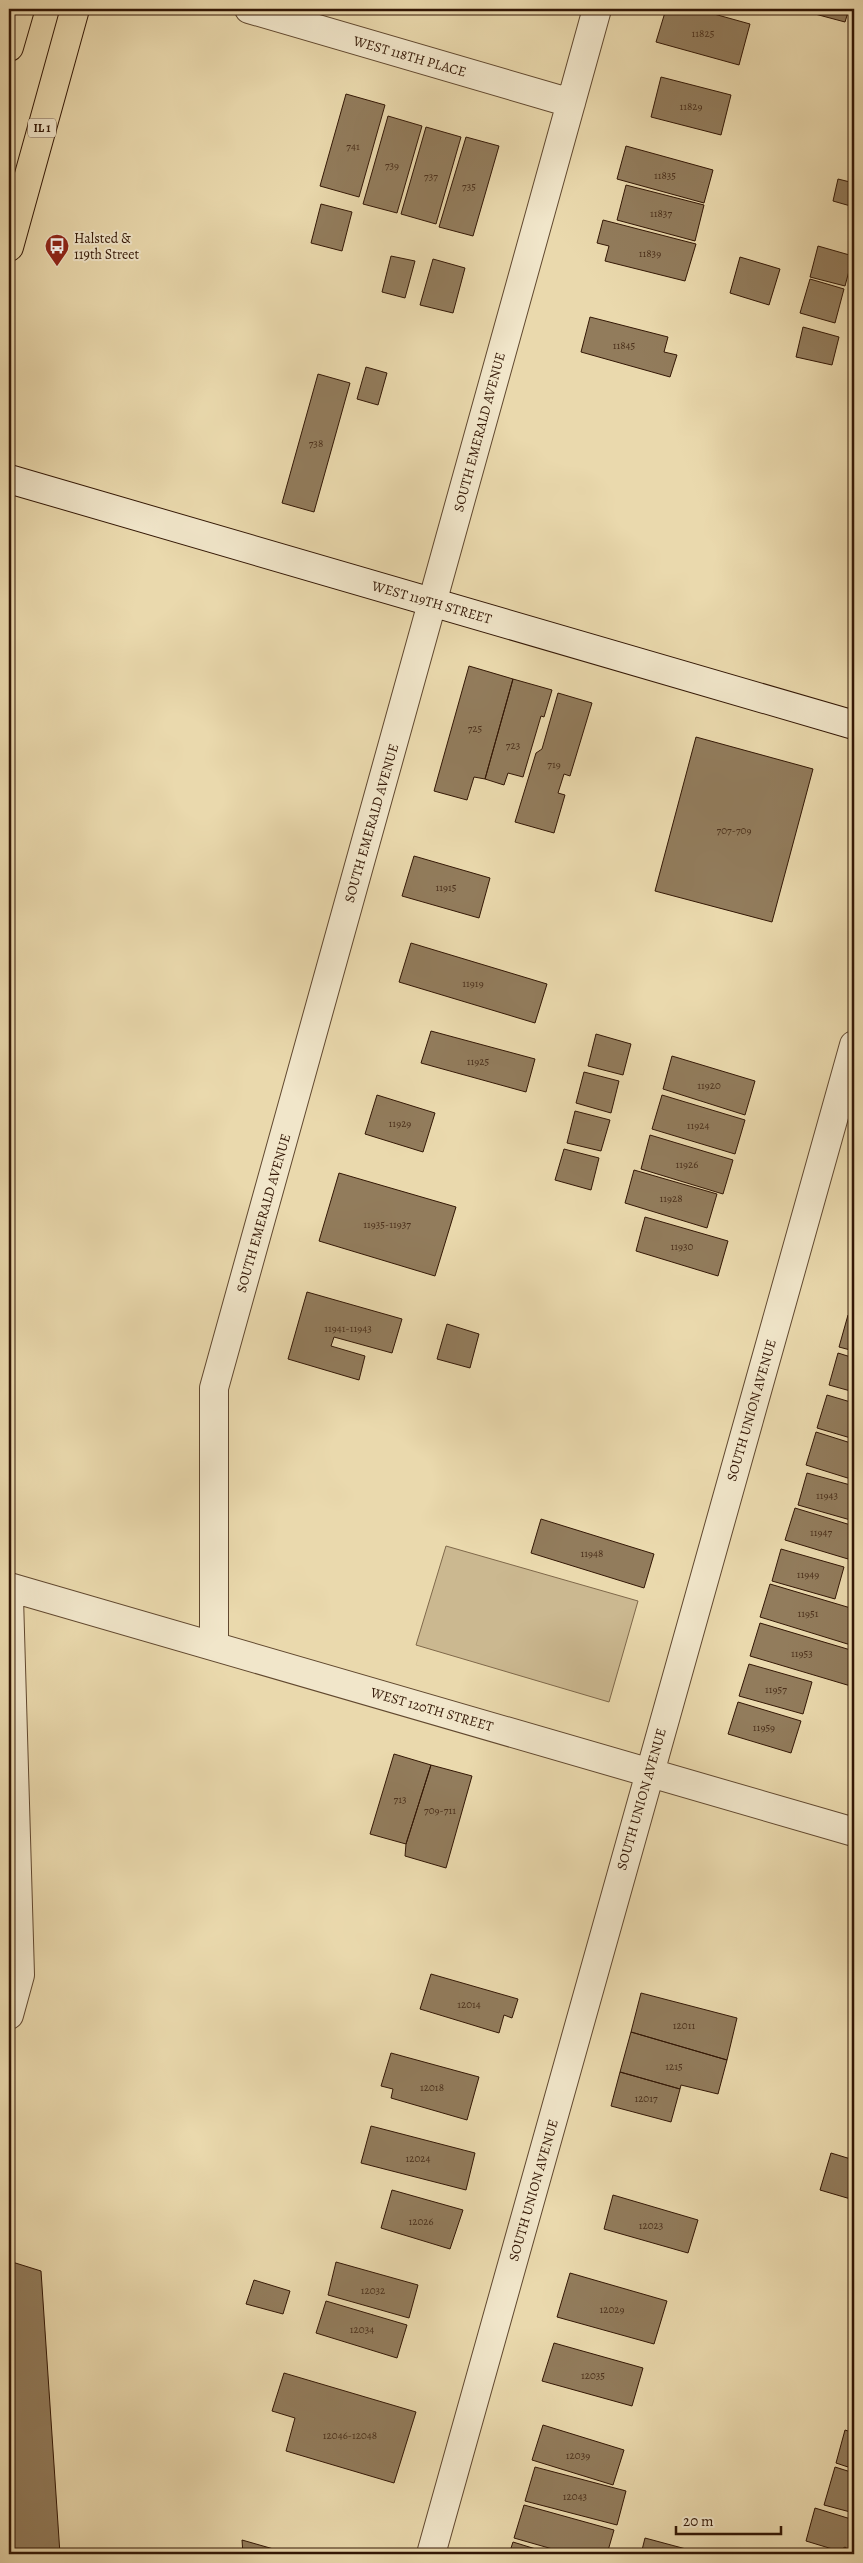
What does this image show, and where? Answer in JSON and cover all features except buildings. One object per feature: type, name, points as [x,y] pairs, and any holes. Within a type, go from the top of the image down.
[{"type":"main road","points":[[9,47],[20,9]]},
{"type":"main road","name":"IL 1","points":[[9,247],[76,9]]},
{"type":"street","name":"WEST 118TH PLACE","points":[[249,9],[571,103]]},
{"type":"street","name":"SOUTH EMERALD AVENUE","points":[[214,1646],[214,1388],[597,9]]},
{"type":"street","name":"WEST 119TH STREET","points":[[9,479],[854,725]]},
{"type":"street","name":"SOUTH UNION AVENUE","points":[[431,2554],[854,1045]]},
{"type":"street","name":"WEST 120TH STREET","points":[[9,1587],[854,1832]]},
{"type":"street","points":[[9,1598],[20,1975],[9,2014]]},
{"type":"shaded area","points":[[446,1546],[638,1601],[609,1702],[416,1645]]},
{"type":"place","name":"Halsted & 119th Street","points":[[57,267]]}]
